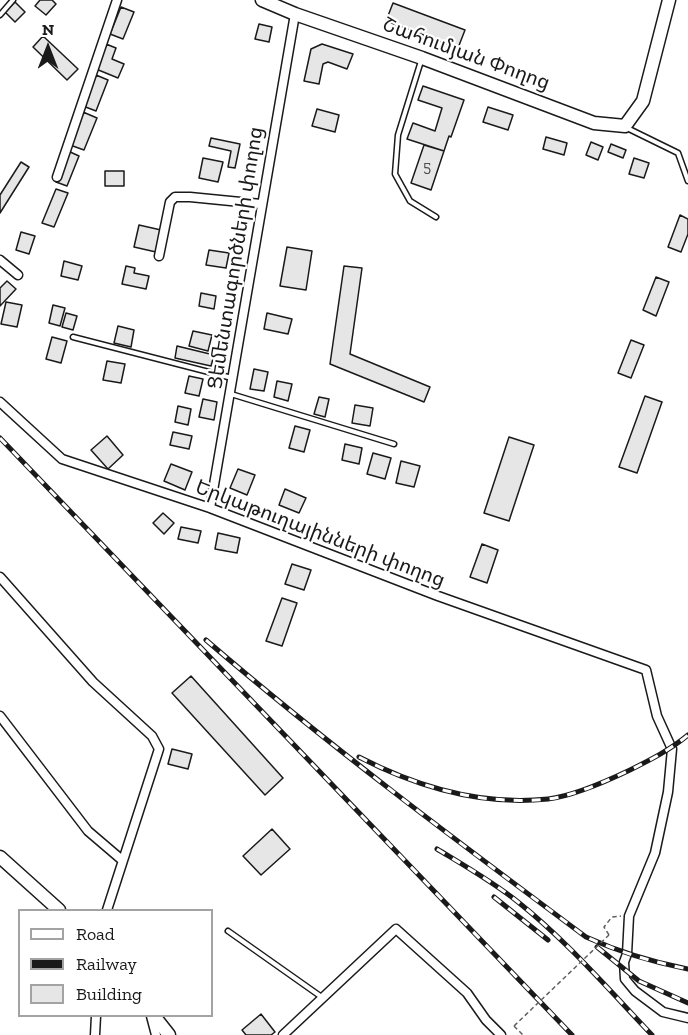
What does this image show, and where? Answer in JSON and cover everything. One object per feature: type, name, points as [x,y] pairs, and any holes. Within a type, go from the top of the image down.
[{"type":"street","points":[[57,177],[117,0]]},
{"type":"street","name":"Շահումյան Փողոց","points":[[262,0],[594,123],[625,126]]},
{"type":"street","points":[[625,126],[643,101],[669,0]]},
{"type":"street","name":"Ցեմենտագործների փողոց","points":[[210,508],[295,14]]},
{"type":"street","points":[[159,256],[170,202],[175,197],[261,204]]},
{"type":"street","points":[[0,260],[18,275]]},
{"type":"street","name":"Երկաթուղայինների փողոց","points":[[0,402],[62,459],[210,508],[438,596],[646,670],[657,716],[672,749],[668,792],[656,853],[629,916]]},
{"type":"street","points":[[0,577],[93,682],[152,736],[159,749],[107,909]]},
{"type":"street","points":[[0,716],[88,831],[122,860]]},
{"type":"street","points":[[0,857],[58,909]]},
{"type":"street","points":[[629,916],[627,954],[624,962],[626,979],[635,991],[663,1012],[688,1018]]},
{"type":"street","points":[[283,1035],[396,929],[467,993],[486,1020],[501,1035]]},
{"type":"street","points":[[95,1035],[96,1017]]},
{"type":"street","points":[[153,1017],[156,1035]]},
{"type":"street","points":[[154,1017],[169,1035]]},
{"type":"lane","points":[[0,15],[13,0]]},
{"type":"lane","points":[[422,58],[398,135],[395,174],[410,201],[436,217]]},
{"type":"lane","points":[[625,126],[678,153],[688,181]]},
{"type":"lane","points":[[73,337],[233,378]]},
{"type":"lane","points":[[231,394],[394,444]]},
{"type":"lane","points":[[228,931],[323,999]]},
{"type":"path","points":[[523,1035],[514,1026],[609,935],[604,927],[612,916],[629,916]]},
{"type":"building","points":[[40,0],[52,0],[56,4],[46,15],[35,6]]},
{"type":"building","points":[[15,2],[25,12],[15,22],[5,12]]},
{"type":"building","points":[[393,3],[465,30],[458,48],[386,21]]},
{"type":"building","points":[[121,7],[134,12],[123,39],[110,34]]},
{"type":"building","points":[[259,24],[272,27],[269,42],[255,39]]},
{"type":"building","points":[[43,36],[78,69],[67,80],[33,47]]},
{"type":"building","points":[[106,44],[116,48],[112,59],[124,64],[118,78],[96,69]]},
{"type":"building","points":[[322,44],[353,54],[347,69],[328,62],[323,64],[319,84],[304,81],[311,49]]},
{"type":"building","points":[[96,75],[108,80],[96,111],[83,106]]},
{"type":"building","points":[[423,86],[464,100],[444,151],[407,139],[413,123],[435,131],[442,108],[418,100]]},
{"type":"building","points":[[488,107],[513,115],[508,130],[483,122]]},
{"type":"building","points":[[317,109],[339,115],[335,132],[312,126]]},
{"type":"building","points":[[83,112],[97,118],[84,150],[70,145]]},
{"type":"building","points":[[546,137],[567,143],[564,155],[543,149]]},
{"type":"building","points":[[211,138],[240,144],[235,168],[228,167],[231,151],[209,146]]},
{"type":"building","points":[[591,142],[603,147],[598,160],[586,155]]},
{"type":"building","points":[[611,144],[626,150],[623,158],[608,152]]},
{"type":"building","points":[[424,145],[444,151],[431,190],[411,183]]},
{"type":"building","points":[[68,151],[79,156],[67,186],[56,182]]},
{"type":"building","points":[[203,158],[223,162],[218,182],[199,178]]},
{"type":"building","points":[[634,158],[649,163],[644,178],[629,174]]},
{"type":"building","points":[[21,162],[29,167],[0,213],[0,195]]},
{"type":"building","points":[[105,171],[124,171],[124,186],[105,186]]},
{"type":"building","points":[[56,189],[68,193],[54,227],[42,223]]},
{"type":"building","points":[[680,215],[688,219],[688,234],[681,252],[668,247]]},
{"type":"building","points":[[139,225],[161,230],[156,252],[134,247]]},
{"type":"building","points":[[21,232],[35,236],[29,254],[16,250]]},
{"type":"building","points":[[287,247],[312,251],[306,290],[280,286]]},
{"type":"building","points":[[209,250],[229,253],[226,268],[206,265]]},
{"type":"building","points":[[64,261],[82,266],[78,280],[61,276]]},
{"type":"building","points":[[126,266],[135,268],[134,273],[149,276],[146,289],[122,284]]},
{"type":"building","points":[[344,266],[362,268],[350,354],[430,387],[424,402],[330,364]]},
{"type":"building","points":[[656,277],[669,282],[656,316],[643,310]]},
{"type":"building","points":[[7,281],[16,289],[0,306],[0,288]]},
{"type":"building","points":[[201,293],[216,296],[214,309],[199,306]]},
{"type":"building","points":[[6,302],[22,305],[17,327],[1,324]]},
{"type":"building","points":[[53,305],[65,308],[60,326],[49,323]]},
{"type":"building","points":[[66,313],[77,316],[73,330],[62,327]]},
{"type":"building","points":[[267,313],[292,319],[288,334],[264,329]]},
{"type":"building","points":[[118,326],[134,330],[131,347],[114,343]]},
{"type":"building","points":[[193,331],[212,335],[208,351],[189,346]]},
{"type":"building","points":[[52,337],[67,341],[61,363],[46,359]]},
{"type":"building","points":[[631,340],[644,345],[631,378],[618,373]]},
{"type":"building","points":[[177,346],[214,355],[211,366],[175,358]]},
{"type":"building","points":[[107,361],[125,364],[121,383],[103,380]]},
{"type":"building","points":[[254,369],[268,372],[264,391],[250,389]]},
{"type":"building","points":[[189,376],[203,379],[199,396],[185,393]]},
{"type":"building","points":[[277,381],[292,384],[288,401],[274,397]]},
{"type":"building","points":[[645,396],[662,402],[637,473],[619,467]]},
{"type":"building","points":[[319,397],[329,399],[325,417],[314,414]]},
{"type":"building","points":[[203,399],[217,402],[214,420],[199,417]]},
{"type":"building","points":[[355,405],[373,408],[370,426],[352,423]]},
{"type":"building","points":[[178,406],[191,409],[188,425],[175,422]]},
{"type":"building","points":[[295,426],[310,430],[304,452],[289,448]]},
{"type":"building","points":[[173,432],[192,436],[189,449],[170,445]]},
{"type":"building","points":[[107,436],[123,455],[108,469],[91,450]]},
{"type":"building","points":[[509,437],[534,445],[509,521],[484,513]]},
{"type":"building","points":[[345,444],[362,448],[359,464],[342,460]]},
{"type":"building","points":[[373,453],[391,458],[385,479],[367,474]]},
{"type":"building","points":[[401,461],[420,466],[414,487],[396,483]]},
{"type":"building","points":[[171,464],[192,472],[185,490],[164,481]]},
{"type":"building","points":[[238,469],[255,475],[247,495],[230,488]]},
{"type":"building","points":[[285,489],[306,498],[299,513],[279,505]]},
{"type":"building","points":[[163,513],[174,523],[164,534],[153,523]]},
{"type":"building","points":[[181,527],[201,531],[198,543],[178,539]]},
{"type":"building","points":[[218,533],[240,538],[237,553],[215,549]]},
{"type":"building","points":[[482,544],[498,550],[487,583],[470,577]]},
{"type":"building","points":[[292,564],[311,570],[304,590],[285,584]]},
{"type":"building","points":[[282,598],[297,603],[282,646],[266,641]]},
{"type":"building","points":[[191,676],[283,778],[265,795],[172,693]]},
{"type":"building","points":[[172,749],[192,754],[188,769],[168,764]]},
{"type":"building","points":[[272,829],[290,849],[261,875],[243,856]]},
{"type":"building","points":[[261,1014],[275,1032],[271,1035],[246,1035],[242,1030]]},
{"type":"railway","points":[[0,438],[572,1035]]},
{"type":"railway","points":[[206,640],[346,755],[586,937],[636,956],[688,969]]},
{"type":"railway","points":[[359,757],[404,777],[450,792],[499,800],[548,799],[579,791],[621,774],[660,754],[688,735]]},
{"type":"railway","points":[[437,849],[479,874],[536,917],[587,966],[652,1035]]},
{"type":"railway","points":[[494,897],[548,940]]},
{"type":"railway","points":[[597,947],[639,981],[688,1003]]}]
